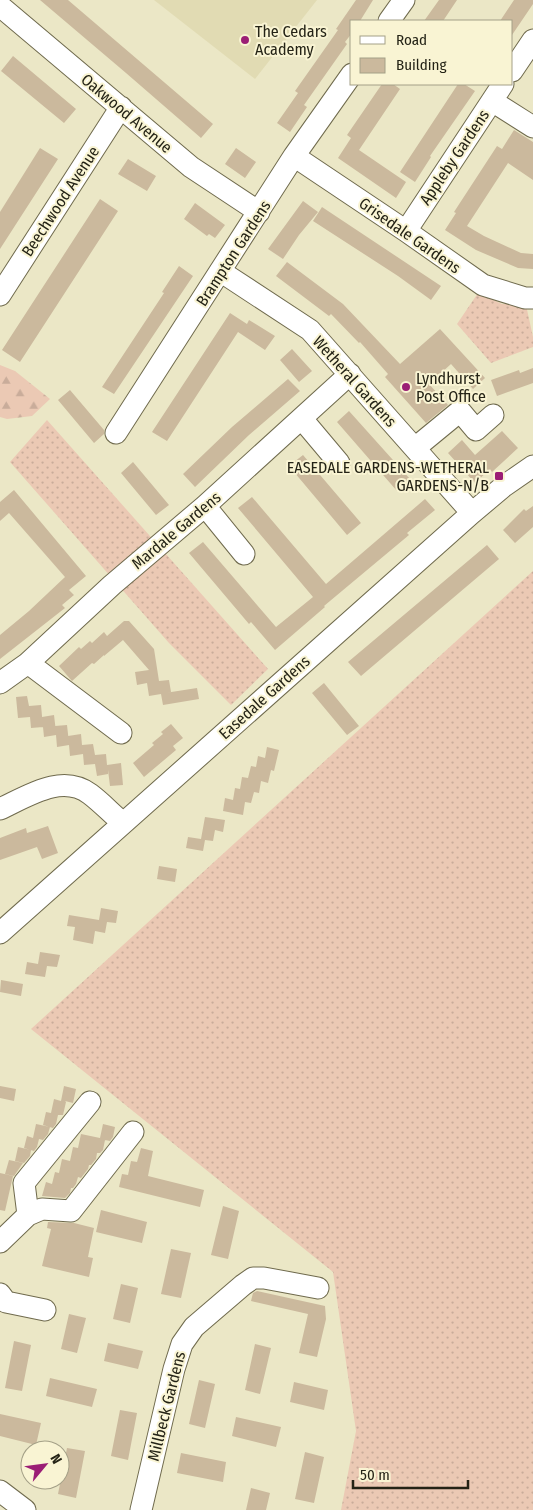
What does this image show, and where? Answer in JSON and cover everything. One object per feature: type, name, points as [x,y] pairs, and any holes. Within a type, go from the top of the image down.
[{"type":"street","points":[[390,20],[404,0]]},
{"type":"street","name":"Oakwood Avenue","points":[[0,6],[191,167],[259,212]]},
{"type":"street","points":[[513,70],[533,40]]},
{"type":"street","name":"Brampton Gardens","points":[[116,433],[294,156],[350,77]]},
{"type":"street","points":[[498,92],[533,127]]},
{"type":"street","name":"Appleby Gardens","points":[[406,231],[498,92]]},
{"type":"street","name":"Beechwood Avenue","points":[[0,296],[121,107]]},
{"type":"street","name":"Grisedale Gardens","points":[[294,156],[483,285],[525,298],[533,298]]},
{"type":"street","name":"Wetheral Gardens","points":[[220,271],[310,330],[472,512]]},
{"type":"street","name":"Mardale Gardens","points":[[0,683],[28,663],[112,585],[205,506],[350,374]]},
{"type":"street","points":[[415,448],[460,411],[476,430],[493,415]]},
{"type":"street","points":[[302,419],[338,463]]},
{"type":"street","name":"Easedale Gardens","points":[[0,933],[472,512],[533,466]]},
{"type":"street","points":[[205,506],[244,554]]},
{"type":"street","points":[[28,663],[121,733]]},
{"type":"street","points":[[0,809],[48,787],[64,784],[88,793],[123,823]]},
{"type":"street","points":[[28,1215],[24,1183],[90,1102]]},
{"type":"street","points":[[0,1242],[28,1215],[42,1209],[70,1212],[133,1132]]},
{"type":"street","name":"Millbeck Gardens","points":[[141,1510],[177,1361],[182,1344],[194,1327],[243,1285],[254,1278],[264,1278],[318,1288]]},
{"type":"street","points":[[0,1294],[6,1302],[45,1310]]},
{"type":"street","points":[[0,1491],[25,1510]]},
{"type":"shaded area","name":"The Cedars Academy","points":[[154,0],[317,0],[255,79]]},
{"type":"green space","points":[[478,293],[502,304],[526,305],[533,337],[533,347],[491,363],[457,324]]},
{"type":"green space","points":[[0,365],[15,371],[50,399],[32,416],[7,419],[0,417]]},
{"type":"green space","points":[[47,420],[268,669],[231,705],[169,643],[10,462]]},
{"type":"green space","points":[[533,571],[533,1510],[341,1510],[356,1431],[333,1272],[31,1029]]},
{"type":"building","points":[[40,0],[68,0],[213,124],[201,138]]},
{"type":"building","points":[[356,0],[373,0],[361,20],[350,20],[350,36],[345,42],[347,44],[304,105],[307,107],[290,132],[277,123],[298,93],[295,91],[338,30],[336,29]]},
{"type":"building","points":[[439,0],[457,0],[444,20],[425,20]]},
{"type":"building","points":[[514,0],[533,0],[533,4],[513,34],[513,20],[501,20]]},
{"type":"building","points":[[13,56],[76,109],[64,123],[1,71]]},
{"type":"building","points":[[381,85],[394,85],[400,89],[359,150],[406,182],[396,198],[338,158],[351,138],[347,135]]},
{"type":"building","points":[[457,85],[466,85],[475,91],[430,156],[415,182],[400,172]]},
{"type":"building","points":[[514,130],[533,142],[533,180],[508,163],[467,226],[521,253],[533,254],[533,269],[518,268],[476,250],[445,230],[456,213],[454,212],[497,146],[502,149]]},
{"type":"building","points":[[40,148],[58,159],[0,249],[0,212]]},
{"type":"building","points":[[236,148],[256,162],[245,178],[225,164]]},
{"type":"building","points":[[128,159],[156,176],[147,191],[118,174]]},
{"type":"building","points":[[100,199],[118,211],[20,362],[2,350]]},
{"type":"building","points":[[303,201],[318,212],[299,235],[283,259],[268,249]]},
{"type":"building","points":[[195,203],[225,225],[215,238],[209,234],[207,236],[184,219]]},
{"type":"building","points":[[322,207],[441,286],[431,300],[398,276],[313,221]]},
{"type":"building","points":[[287,262],[343,304],[400,364],[440,329],[485,378],[473,389],[451,364],[429,384],[448,405],[426,423],[385,377],[388,374],[360,342],[331,314],[329,316],[276,276]]},
{"type":"building","points":[[179,266],[193,276],[114,394],[102,387],[164,293],[162,292]]},
{"type":"building","points":[[230,313],[247,324],[249,320],[275,336],[265,350],[238,332],[167,441],[152,432]]},
{"type":"building","points":[[292,349],[312,371],[299,382],[280,360]]},
{"type":"building","points":[[533,368],[533,383],[497,396],[491,380],[519,370],[520,373]]},
{"type":"building","points":[[288,379],[300,391],[249,435],[195,487],[183,474],[232,427]]},
{"type":"building","points":[[70,390],[104,430],[104,434],[94,443],[58,400]]},
{"type":"building","points":[[349,411],[410,479],[397,491],[337,422]]},
{"type":"building","points":[[502,431],[518,448],[492,472],[490,469],[475,483],[448,453],[462,440],[475,455]]},
{"type":"building","points":[[303,455],[361,523],[347,535],[289,466]]},
{"type":"building","points":[[133,462],[169,505],[156,515],[121,473]]},
{"type":"building","points":[[14,490],[86,576],[69,590],[74,595],[62,605],[65,608],[0,659],[0,635],[65,577],[9,513],[0,521],[0,502]]},
{"type":"building","points":[[252,497],[326,584],[425,499],[435,510],[407,533],[409,535],[275,650],[251,622],[249,624],[189,553],[203,542],[276,627],[313,597],[238,508]]},
{"type":"building","points":[[533,506],[533,527],[515,543],[503,530],[524,509],[526,511]]},
{"type":"building","points":[[487,545],[499,559],[361,676],[348,662]]},
{"type":"building","points":[[124,621],[129,621],[154,649],[159,681],[169,680],[171,692],[165,693],[197,688],[199,699],[163,705],[161,694],[149,696],[147,683],[137,685],[135,672],[149,670],[123,640],[72,681],[59,666],[79,647],[81,649],[90,641],[92,643],[104,632],[107,636]]},
{"type":"building","points":[[324,683],[359,726],[347,735],[312,693]]},
{"type":"building","points":[[27,696],[29,706],[41,705],[43,727],[31,728],[30,717],[18,718],[16,697]]},
{"type":"building","points":[[54,715],[55,726],[67,725],[68,736],[81,734],[82,745],[93,744],[95,755],[106,754],[107,765],[121,763],[123,785],[110,786],[108,770],[108,774],[97,776],[95,764],[84,765],[83,754],[70,756],[69,745],[57,747],[56,735],[44,737],[42,717]]},
{"type":"building","points":[[171,724],[183,738],[173,746],[176,750],[144,777],[133,763],[154,745],[152,743]]},
{"type":"building","points":[[267,747],[279,750],[274,771],[271,770],[268,783],[261,781],[259,793],[254,792],[251,803],[245,802],[243,815],[223,811],[225,798],[233,800],[235,788],[240,789],[242,777],[248,778],[251,766],[256,767],[258,756],[265,758]]},
{"type":"building","points":[[205,817],[225,820],[223,832],[215,830],[213,841],[205,840],[203,851],[186,848],[188,837],[201,839]]},
{"type":"building","points":[[48,826],[58,853],[42,859],[37,847],[0,860],[0,838],[26,828],[27,833]]},
{"type":"building","points":[[159,866],[177,869],[175,882],[157,879]]},
{"type":"building","points":[[101,908],[118,911],[116,923],[107,922],[105,933],[95,931],[93,944],[73,940],[75,927],[67,926],[69,915],[99,920]]},
{"type":"building","points":[[40,952],[60,955],[57,967],[47,966],[45,977],[25,974],[27,962],[38,964]]},
{"type":"building","points":[[1,980],[23,984],[21,996],[0,992]]},
{"type":"building","points":[[0,1086],[16,1089],[14,1101],[0,1098]]},
{"type":"building","points":[[64,1086],[76,1089],[73,1103],[65,1101],[63,1115],[58,1115],[53,1128],[43,1125],[46,1112],[51,1113],[54,1099],[61,1101]]},
{"type":"building","points":[[36,1124],[50,1127],[48,1134],[43,1140],[39,1139],[34,1151],[24,1148],[27,1136],[33,1138]]},
{"type":"building","points":[[103,1124],[115,1127],[110,1141],[105,1140],[103,1150],[97,1153],[96,1159],[89,1165],[81,1178],[78,1177],[76,1184],[65,1198],[42,1196],[46,1182],[52,1184],[55,1172],[59,1173],[62,1159],[70,1161],[73,1147],[78,1148],[81,1134],[100,1138]]},
{"type":"building","points":[[18,1147],[31,1150],[30,1156],[24,1163],[15,1161]]},
{"type":"building","points":[[141,1148],[153,1151],[148,1176],[204,1190],[200,1207],[119,1187],[122,1174],[128,1175],[131,1161],[137,1162]]},
{"type":"building","points":[[9,1160],[23,1163],[14,1176],[5,1174]]},
{"type":"building","points":[[0,1173],[13,1176],[5,1211],[0,1210]]},
{"type":"building","points":[[223,1206],[239,1211],[228,1259],[211,1255]]},
{"type":"building","points":[[101,1210],[147,1222],[142,1243],[96,1232]]},
{"type":"building","points":[[48,1222],[74,1223],[94,1228],[88,1257],[93,1258],[89,1277],[42,1266],[51,1229],[47,1228]]},
{"type":"building","points":[[171,1249],[191,1253],[181,1298],[161,1294]]},
{"type":"building","points":[[121,1284],[138,1288],[130,1323],[113,1319]]},
{"type":"building","points":[[257,1291],[325,1306],[326,1319],[317,1357],[299,1353],[308,1314],[251,1301],[253,1293]]},
{"type":"building","points":[[69,1314],[86,1318],[77,1353],[61,1349]]},
{"type":"building","points":[[14,1341],[31,1345],[22,1391],[5,1388]]},
{"type":"building","points":[[108,1343],[143,1351],[138,1369],[104,1361]]},
{"type":"building","points":[[255,1344],[271,1348],[260,1394],[245,1390]]},
{"type":"building","points":[[50,1378],[97,1389],[92,1407],[46,1396]]},
{"type":"building","points":[[199,1380],[215,1384],[205,1428],[189,1424]]},
{"type":"building","points":[[294,1382],[328,1390],[324,1410],[290,1402]]},
{"type":"building","points":[[120,1410],[137,1413],[128,1460],[111,1456]]},
{"type":"building","points":[[0,1414],[41,1423],[37,1440],[20,1441],[0,1436]]},
{"type":"building","points":[[236,1417],[281,1427],[276,1447],[232,1436]]},
{"type":"building","points":[[70,1448],[85,1451],[76,1498],[58,1494],[59,1490],[70,1490]]},
{"type":"building","points":[[305,1452],[324,1457],[314,1503],[295,1499]]},
{"type":"building","points":[[181,1453],[226,1462],[223,1482],[177,1473]]},
{"type":"building","points":[[251,1488],[270,1493],[266,1510],[246,1510]]},
{"type":"place","name":"The Cedars Academy","points":[[245,40]]},
{"type":"place","name":"Lyndhurst Post Office","points":[[406,387]]},
{"type":"place","name":"EASEDALE GARDENS-WETHERAL GARDENS-N/B","points":[[499,476]]}]
